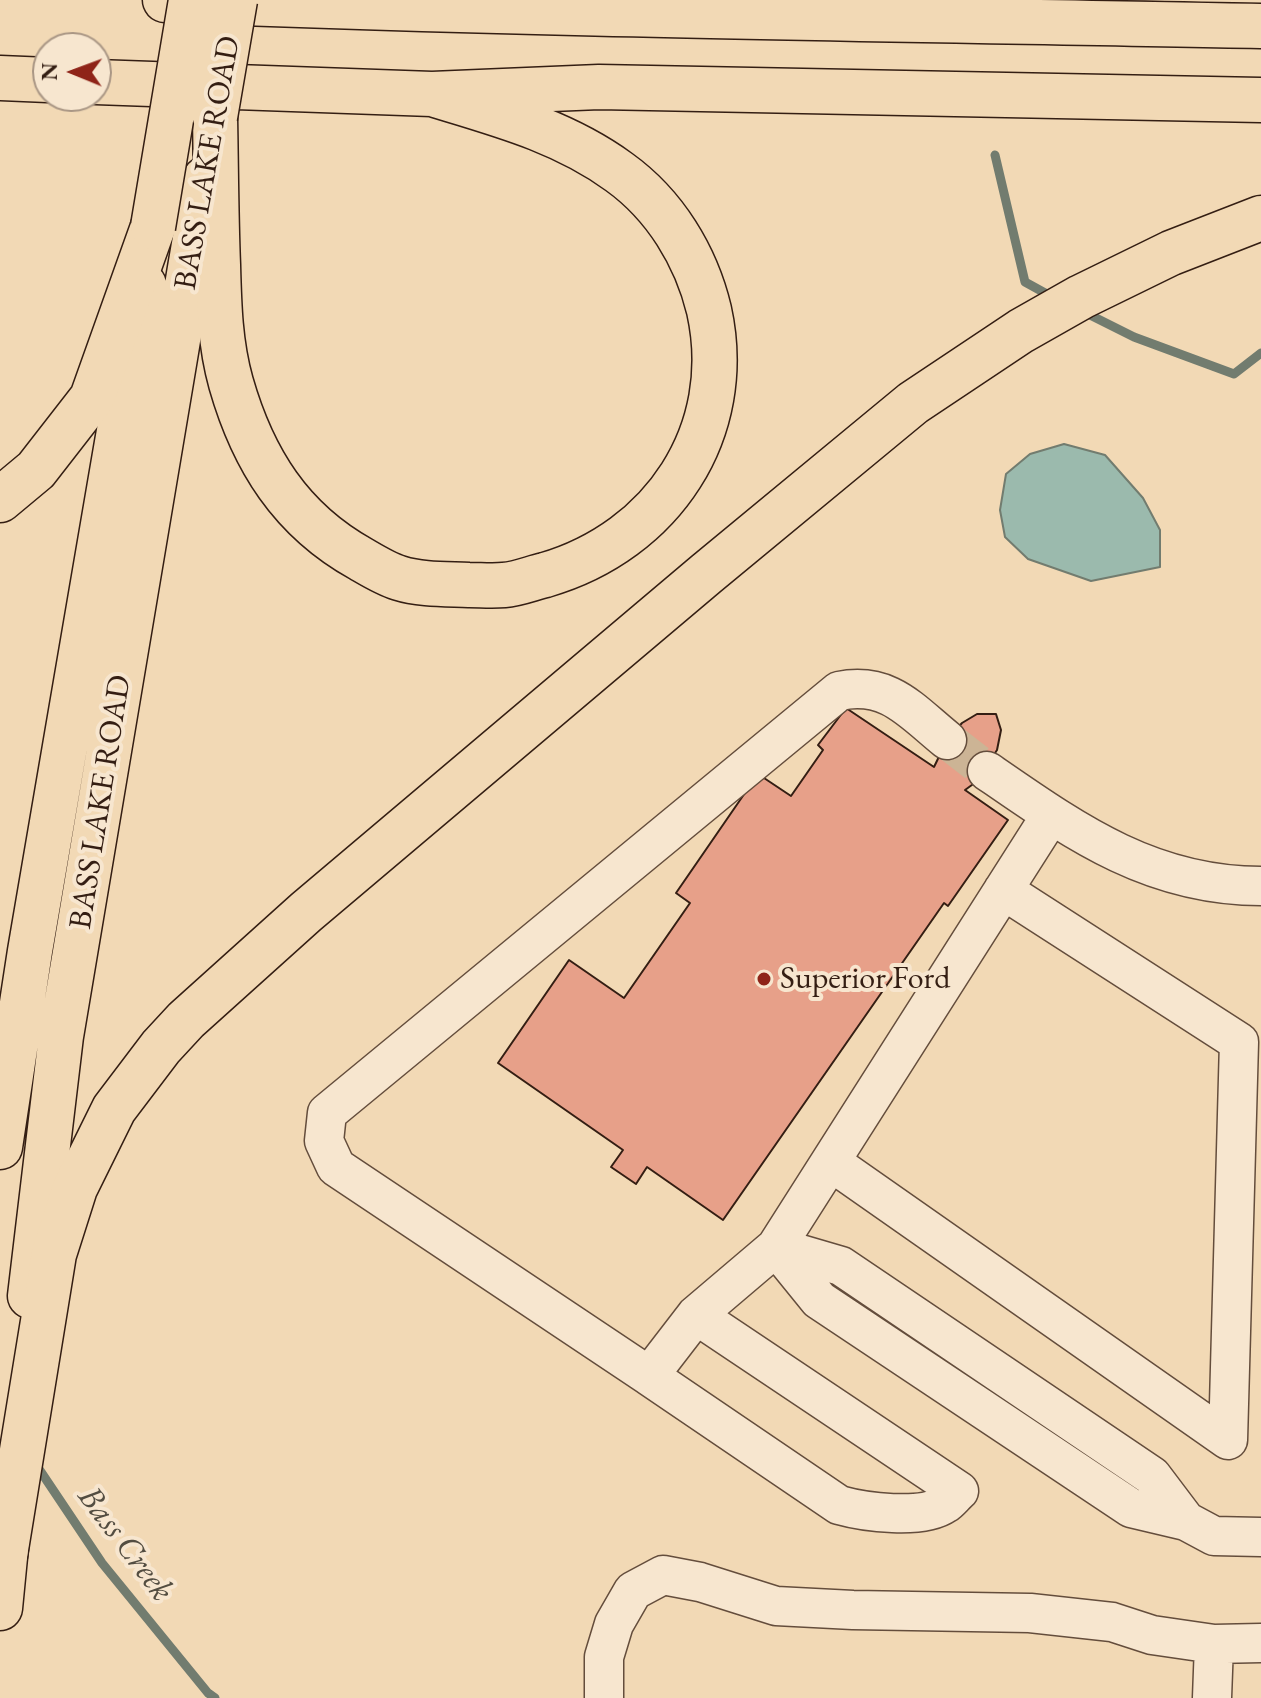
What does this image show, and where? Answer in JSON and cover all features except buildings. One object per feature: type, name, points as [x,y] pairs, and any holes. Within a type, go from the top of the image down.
[{"type":"main road","points":[[165,0],[757,18],[1261,26]]},
{"type":"main road","name":"BASS LAKE ROAD","points":[[0,1147],[30,951],[191,0]]},
{"type":"main road","name":"BASS LAKE ROAD","points":[[0,1608],[25,1336],[61,1036],[206,232],[215,117],[235,0]]},
{"type":"main road","points":[[353,8],[424,0]]},
{"type":"main road","points":[[0,78],[32,79]]},
{"type":"main road","points":[[112,83],[432,94],[599,87],[1261,100]]},
{"type":"main road","points":[[206,232],[231,382],[261,456],[281,491],[309,524],[335,545],[399,578],[439,584],[506,586],[573,566],[600,552],[638,527],[662,504],[683,475],[698,443],[711,405],[714,372],[713,333],[704,290],[671,222],[643,191],[621,173],[587,150],[550,131],[432,94]]},
{"type":"main road","points":[[5,1555],[54,1254],[75,1188],[114,1109],[161,1047],[186,1020],[306,912],[913,403],[1010,338],[1081,297],[1171,253],[1261,218]]},
{"type":"main road","points":[[0,500],[36,470],[92,398],[153,227]]},
{"type":"lane","points":[[696,1315],[959,1491],[944,1505],[928,1511],[865,1512],[839,1505],[336,1167],[324,1141],[327,1113],[839,691],[860,687],[890,694],[947,740]]},
{"type":"lane","points":[[987,771],[1101,846],[1166,873],[1237,886],[1261,886]]},
{"type":"lane","points":[[649,1376],[696,1315],[776,1247],[1051,815]]},
{"type":"lane","points":[[831,1162],[1228,1440],[1239,1042],[1003,890]]},
{"type":"lane","points":[[776,1247],[841,1266],[1152,1476],[1186,1521],[1214,1536],[1261,1537]]},
{"type":"lane","points":[[604,1698],[604,1657],[614,1624],[633,1591],[663,1575],[700,1582],[776,1606],[1030,1613],[1112,1622],[1152,1635],[1214,1644],[1261,1643]]},
{"type":"lane","points":[[1212,1698],[1214,1644]]},
{"type":"shaded area","points":[[1064,444],[1105,455],[1143,498],[1160,530],[1160,567],[1091,581],[1028,559],[1005,537],[1000,510],[1006,474],[1030,454]]},
{"type":"waterway","points":[[995,155],[1025,282],[1045,293]]},
{"type":"waterway","points":[[1084,312],[1134,337],[1234,374],[1261,353]]},
{"type":"waterway","name":"Bass Creek","points":[[35,1463],[102,1563],[215,1698]]},
{"type":"tunnel","points":[[947,740],[987,771]]},
{"type":"place","name":"Superior Ford","points":[[764,979]]}]
